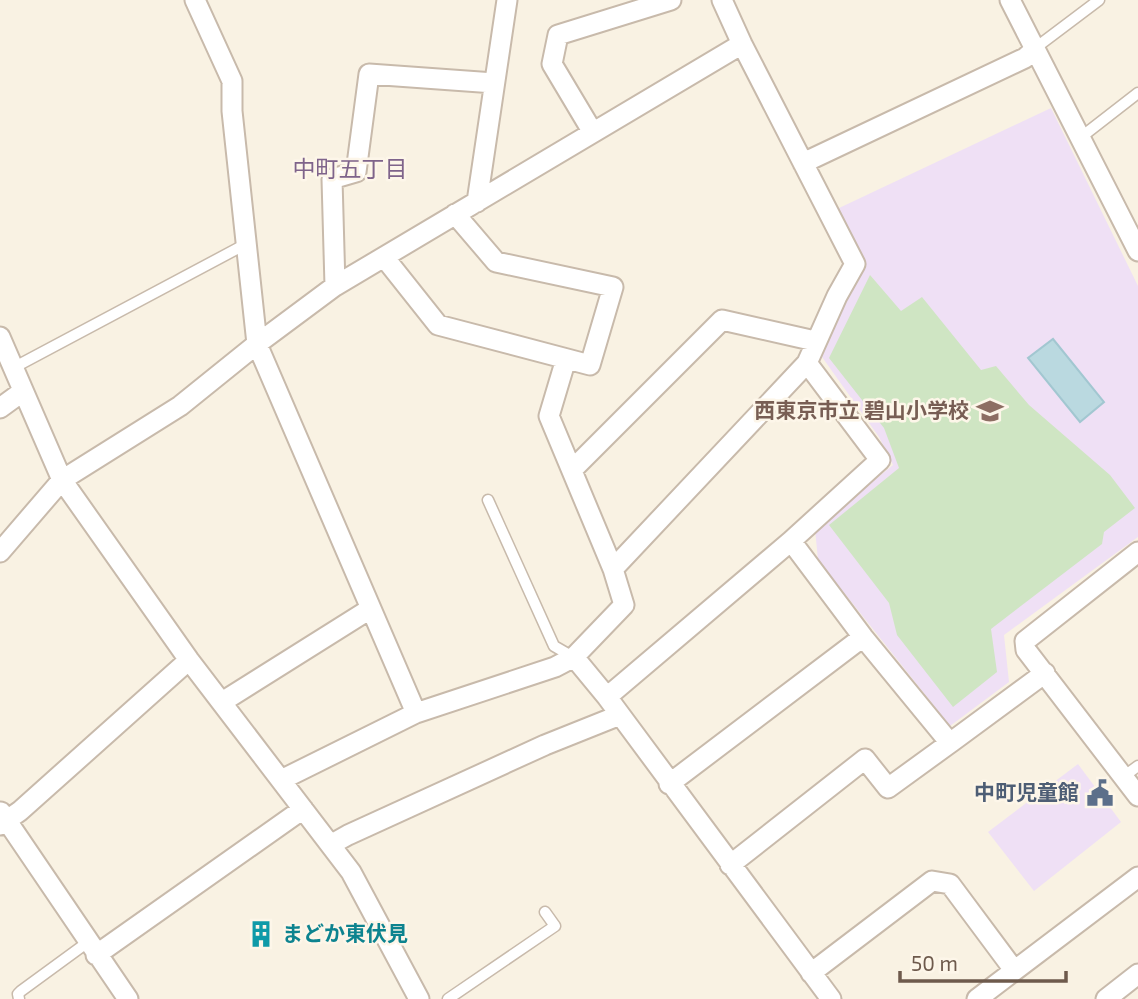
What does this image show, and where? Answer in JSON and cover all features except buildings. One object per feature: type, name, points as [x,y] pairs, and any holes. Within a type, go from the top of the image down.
[{"type":"street","points":[[195,0],[232,81],[232,111],[257,344],[416,713]]},
{"type":"street","points":[[477,202],[507,0]]},
{"type":"street","points":[[592,131],[552,64],[558,34],[671,0]]},
{"type":"street","points":[[613,569],[807,363],[855,264],[722,0]]},
{"type":"street","points":[[1010,0],[1138,250]]},
{"type":"street","points":[[0,552],[62,480],[180,406],[335,286],[742,44]]},
{"type":"street","points":[[803,163],[1025,58],[1034,50]]},
{"type":"street","points":[[335,286],[332,179],[356,172],[369,74],[494,83]]},
{"type":"street","points":[[384,257],[438,325],[590,365],[613,287],[496,262],[455,214]]},
{"type":"street","points":[[572,470],[722,320],[816,341]]},
{"type":"street","points":[[0,337],[62,480],[189,660],[332,844],[351,872],[419,999]]},
{"type":"street","points":[[281,779],[416,713],[555,667],[574,657],[624,605],[613,569],[550,416],[566,359]]},
{"type":"street","points":[[607,697],[791,541],[880,460],[807,363]]},
{"type":"street","points":[[0,408],[22,392]]},
{"type":"street","points":[[791,541],[863,637],[950,743]]},
{"type":"street","points":[[1138,552],[1026,641],[1026,650],[1131,772],[1138,796]]},
{"type":"street","points":[[222,702],[370,610]]},
{"type":"street","points":[[669,784],[863,637]]},
{"type":"street","points":[[574,657],[607,697],[831,999]]},
{"type":"street","points":[[128,999],[2,819],[20,811],[189,660]]},
{"type":"street","points":[[730,865],[865,759],[888,788],[1045,673]]},
{"type":"street","points":[[332,844],[545,745],[620,715]]},
{"type":"street","points":[[92,948],[303,809]]},
{"type":"street","points":[[977,999],[1138,877]]},
{"type":"street","points":[[811,973],[932,881],[950,884],[1014,970]]},
{"type":"street","points":[[1106,999],[1138,974]]},
{"type":"lane","points":[[1034,50],[1099,0]]},
{"type":"lane","points":[[1080,138],[1138,93]]},
{"type":"lane","points":[[13,368],[246,244]]},
{"type":"lane","points":[[488,500],[554,646],[574,657]]},
{"type":"lane","points":[[448,999],[555,926],[545,912]]},
{"type":"lane","points":[[19,999],[18,994],[21,991],[92,948]]},
{"type":"shaded area","points":[[1051,108],[1138,286],[1138,537],[1004,635],[1009,682],[950,726],[818,560],[815,529],[893,465],[879,437],[822,357],[864,261],[837,209]]},
{"type":"shaded area","name":"中町児童館","points":[[1078,764],[1121,822],[1034,891],[988,832]]},
{"type":"green space","points":[[870,275],[901,311],[922,297],[981,370],[996,366],[1029,405],[1110,475],[1135,508],[1104,532],[1102,544],[991,629],[997,672],[953,707],[897,635],[889,603],[829,525],[899,468],[884,428],[829,358]]},
{"type":"water","points":[[1053,339],[1104,402],[1080,422],[1028,358]]},
{"type":"place","name":"西東京市立 碧山小学校","points":[[990,411]]},
{"type":"place","name":"中町児童館","points":[[1100,793]]},
{"type":"place","name":"まどか東伏見","points":[[261,934]]},
{"type":"district","name":"中町五丁目","points":[[350,169]]}]
